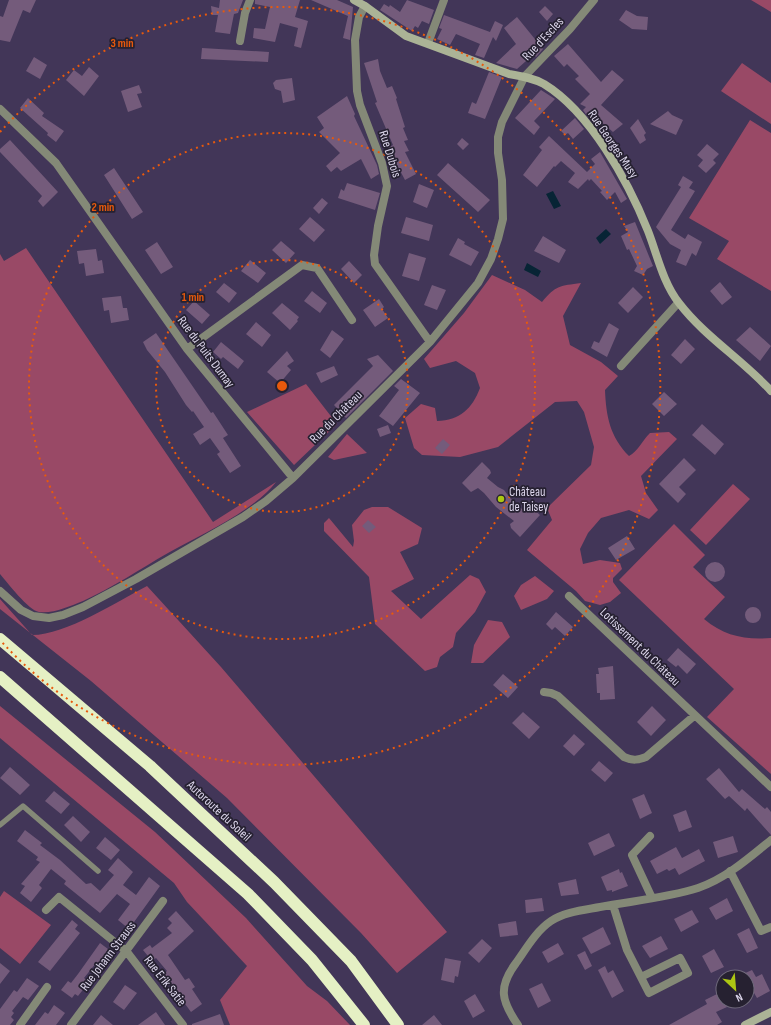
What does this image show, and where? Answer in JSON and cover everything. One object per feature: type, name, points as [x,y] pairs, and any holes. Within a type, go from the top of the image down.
[{"type":"highway","name":"Autoroute du Soleil","points":[[0,639],[150,766],[274,882],[351,961],[398,1025]]},
{"type":"highway","points":[[0,677],[248,894],[312,960],[364,1025]]},
{"type":"street","points":[[240,42],[245,13],[250,0]]},
{"type":"street","name":"Rue Georges Musy","points":[[354,0],[365,6],[406,36],[509,74],[525,76],[544,84],[563,98],[583,118],[600,142],[638,205],[664,276],[678,303],[771,391]]},
{"type":"street","points":[[428,43],[444,0]]},
{"type":"street","name":"Rue d'Escles","points":[[525,76],[570,29],[594,0]]},
{"type":"street","name":"Rue Dubois","points":[[365,6],[360,17],[355,40],[357,90],[360,105],[382,163],[387,186],[378,226],[374,255],[375,264],[430,342]]},
{"type":"street","name":"Rue du Château","points":[[0,592],[21,610],[33,616],[49,618],[63,615],[83,607],[136,579],[243,517],[266,501],[293,478],[430,342],[478,283],[492,259],[503,219],[503,199],[498,153],[498,137],[502,122],[525,76]]},
{"type":"street","name":"Rue du Puits Dumay","points":[[0,109],[56,163],[187,349],[293,478]]},
{"type":"street","points":[[187,349],[302,265],[317,268],[352,320]]},
{"type":"street","points":[[621,366],[678,303]]},
{"type":"street","name":"Lotissement du Château","points":[[568,596],[771,787]]},
{"type":"street","points":[[544,692],[558,696],[624,757],[631,760],[638,760],[646,757],[694,716]]},
{"type":"street","points":[[650,836],[632,855],[652,898]]},
{"type":"street","points":[[518,1025],[507,1008],[503,995],[506,976],[530,942],[550,921],[560,917],[613,905],[698,888],[730,871],[771,840]]},
{"type":"street","points":[[730,871],[761,931],[771,927]]},
{"type":"street","name":"Rue Erik Satie","points":[[46,910],[59,896],[127,952],[183,1025]]},
{"type":"street","name":"Rue Johann Strauss","points":[[71,1025],[127,952],[163,901]]},
{"type":"street","points":[[613,905],[627,950],[649,993],[688,973],[680,958],[641,977]]},
{"type":"street","points":[[20,1025],[47,987]]},
{"type":"street","points":[[747,1025],[769,1012]]},
{"type":"lane","points":[[0,825],[23,806],[98,871]]},
{"type":"shaded area","points":[[751,0],[771,0],[771,12]]},
{"type":"shaded area","points":[[742,63],[771,83],[771,124],[721,91]]},
{"type":"shaded area","points":[[750,120],[771,133],[771,291],[717,259],[729,241],[689,218]]},
{"type":"shaded area","points":[[26,248],[213,522],[276,482],[254,503],[226,522],[168,553],[94,596],[73,605],[50,612],[39,612],[34,610],[18,596],[0,574],[0,254],[4,261]]},
{"type":"shaded area","points":[[492,275],[525,290],[542,302],[551,292],[559,287],[581,283],[563,316],[570,345],[601,362],[618,376],[605,390],[606,409],[610,426],[617,441],[629,456],[650,433],[669,432],[677,439],[641,476],[646,493],[658,510],[649,519],[629,510],[601,518],[588,533],[580,549],[583,564],[600,560],[620,563],[622,569],[613,578],[613,582],[621,593],[610,602],[600,605],[585,601],[576,591],[527,550],[552,520],[547,508],[591,465],[594,447],[584,412],[577,401],[555,402],[498,447],[460,457],[422,455],[414,448],[405,418],[421,404],[435,408],[437,421],[445,420],[459,416],[469,407],[477,395],[480,388],[475,373],[456,361],[430,368],[424,359],[464,313]]},
{"type":"shaded area","points":[[306,384],[337,424],[294,465],[247,412]]},
{"type":"shaded area","points":[[347,434],[367,453],[334,460],[328,457]]},
{"type":"shaded area","points":[[733,484],[750,499],[706,545],[690,530]]},
{"type":"shaded area","points":[[372,507],[388,507],[422,528],[418,544],[400,552],[414,579],[391,591],[421,619],[470,575],[479,579],[486,592],[475,612],[456,633],[453,647],[440,657],[437,667],[425,671],[375,624],[369,577],[324,531],[324,523],[329,518],[353,547],[354,541],[352,525],[364,510]]},
{"type":"shaded area","points":[[674,524],[705,555],[693,567],[725,597],[704,619],[719,629],[735,636],[771,638],[771,774],[707,717],[734,689],[619,580]]},
{"type":"shaded area","points":[[535,576],[554,591],[547,599],[521,610],[514,596],[521,585]]},
{"type":"shaded area","points":[[147,586],[221,667],[447,932],[397,973],[361,933],[227,798],[91,681],[33,635],[45,634],[75,624],[106,609]]},
{"type":"shaded area","points":[[0,599],[30,633],[0,609]]},
{"type":"shaded area","points":[[488,620],[502,622],[510,637],[483,663],[471,663],[474,645]]},
{"type":"shaded area","points":[[0,706],[155,832],[246,918],[307,986],[327,1001],[350,1025],[230,1025],[220,1000],[247,966],[187,902],[174,883],[0,738]]},
{"type":"shaded area","points":[[4,891],[51,925],[20,964],[0,948],[0,897]]},
{"type":"water","points":[[553,191],[561,206],[554,209],[546,194]]},
{"type":"water","points":[[606,229],[611,234],[600,244],[596,238]]},
{"type":"water","points":[[527,263],[541,271],[538,277],[524,270]]},
{"type":"building","points":[[9,0],[36,0],[30,13],[23,10],[10,42],[0,40],[0,16],[3,17]]},
{"type":"building","points":[[220,0],[243,0],[238,13],[234,14],[230,34],[215,32],[218,15],[212,15],[211,6],[219,8]]},
{"type":"building","points":[[255,0],[300,0],[295,17],[308,21],[301,48],[294,46],[298,28],[280,23],[275,42],[253,38],[254,28],[265,29],[270,7],[255,4]]},
{"type":"building","points":[[311,0],[337,0],[353,7],[350,40],[343,38],[348,16]]},
{"type":"building","points":[[407,0],[434,10],[429,24],[422,21],[418,28],[415,26],[412,31],[380,10],[384,4],[389,7],[390,5],[400,12]]},
{"type":"building","points":[[545,6],[553,14],[547,21],[539,12]]},
{"type":"building","points":[[626,10],[637,16],[648,17],[647,30],[632,29],[619,20]]},
{"type":"building","points":[[444,15],[490,32],[495,21],[503,25],[496,41],[493,37],[484,58],[475,55],[480,44],[456,34],[450,45],[437,39],[442,29],[439,28]]},
{"type":"building","points":[[517,17],[543,49],[536,57],[534,54],[517,69],[496,63],[516,44],[504,28]]},
{"type":"building","points":[[568,44],[601,82],[612,70],[624,80],[601,105],[623,124],[613,132],[592,114],[588,117],[583,110],[586,107],[580,104],[590,94],[575,79],[579,76],[567,64],[564,67],[554,56]]},
{"type":"building","points":[[202,48],[269,52],[268,62],[201,59]]},
{"type":"building","points":[[34,57],[47,65],[40,79],[26,71]]},
{"type":"building","points":[[378,59],[380,71],[387,88],[392,86],[397,98],[396,99],[405,127],[403,128],[408,140],[404,141],[409,151],[405,152],[416,174],[405,180],[388,148],[393,145],[375,103],[377,102],[364,63]]},
{"type":"building","points":[[89,67],[99,76],[84,96],[66,80],[74,70],[82,76]]},
{"type":"building","points":[[489,72],[502,77],[485,119],[468,113],[472,102],[476,104]]},
{"type":"building","points":[[292,78],[295,100],[283,103],[281,91],[275,89],[273,83],[276,80]]},
{"type":"building","points":[[139,85],[142,93],[137,94],[142,107],[128,112],[121,91]]},
{"type":"building","points":[[541,90],[555,99],[534,121],[540,127],[534,135],[515,118]]},
{"type":"building","points":[[347,96],[355,114],[354,116],[377,165],[379,174],[371,179],[361,159],[341,171],[337,167],[331,172],[326,166],[340,153],[319,132],[324,128],[317,117]]},
{"type":"building","points":[[28,98],[44,113],[42,116],[64,131],[56,142],[20,108]]},
{"type":"building","points":[[668,111],[672,115],[683,120],[676,135],[650,124]]},
{"type":"building","points":[[575,118],[584,129],[573,139],[568,133],[565,135],[561,131]]},
{"type":"building","points":[[638,119],[646,133],[644,135],[646,140],[640,144],[630,128]]},
{"type":"building","points":[[549,136],[587,172],[595,164],[591,159],[600,152],[627,199],[621,203],[615,192],[607,200],[600,192],[602,191],[591,179],[589,181],[588,179],[578,189],[568,182],[575,173],[561,161],[555,167],[554,166],[537,187],[523,175],[542,150],[539,147]]},
{"type":"building","points":[[462,138],[469,144],[463,150],[457,144]]},
{"type":"building","points":[[10,140],[58,192],[43,207],[38,201],[42,196],[0,152],[0,149]]},
{"type":"building","points":[[707,144],[719,154],[713,160],[716,163],[706,173],[698,166],[703,160],[697,155]]},
{"type":"building","points":[[448,163],[490,200],[478,212],[437,175]]},
{"type":"building","points":[[114,168],[143,212],[132,219],[104,175]]},
{"type":"building","points":[[683,176],[693,182],[689,188],[695,191],[671,230],[685,239],[688,234],[702,242],[696,256],[692,253],[686,266],[676,262],[681,250],[670,244],[656,227],[681,187],[678,185]]},
{"type":"building","points":[[347,183],[380,193],[375,210],[338,198],[341,189],[344,191]]},
{"type":"building","points":[[419,184],[434,190],[427,208],[413,202]]},
{"type":"building","points":[[322,198],[328,203],[319,214],[313,208]]},
{"type":"building","points":[[310,217],[325,230],[314,242],[299,229]]},
{"type":"building","points":[[406,217],[433,225],[429,241],[401,233]]},
{"type":"building","points":[[635,222],[653,266],[647,269],[643,275],[634,271],[637,266],[629,249],[627,250],[621,236],[628,232],[624,226]]},
{"type":"building","points":[[543,236],[566,250],[559,263],[534,251]]},
{"type":"building","points":[[458,238],[465,242],[464,244],[479,252],[471,266],[449,255]]},
{"type":"building","points":[[281,241],[295,253],[286,263],[272,250]]},
{"type":"building","points":[[157,242],[173,267],[161,274],[145,250]]},
{"type":"building","points":[[96,249],[98,261],[102,260],[104,273],[86,276],[84,263],[79,264],[77,251]]},
{"type":"building","points":[[409,253],[426,258],[419,281],[402,276]]},
{"type":"building","points":[[250,260],[266,273],[258,283],[241,271]]},
{"type":"building","points":[[349,261],[362,275],[354,283],[341,269]]},
{"type":"building","points":[[720,282],[732,297],[722,305],[710,291]]},
{"type":"building","points":[[224,283],[237,293],[229,303],[216,292]]},
{"type":"building","points":[[432,285],[446,290],[437,310],[424,305]]},
{"type":"building","points":[[633,287],[643,297],[628,313],[618,303]]},
{"type":"building","points":[[312,291],[327,303],[320,313],[304,301]]},
{"type":"building","points":[[121,296],[123,308],[127,308],[129,320],[111,323],[109,310],[104,311],[102,298]]},
{"type":"building","points":[[379,299],[384,307],[382,309],[388,318],[375,327],[363,310]]},
{"type":"building","points":[[194,301],[210,315],[202,324],[186,310]]},
{"type":"building","points":[[282,303],[299,317],[297,320],[298,321],[290,330],[272,313]]},
{"type":"building","points":[[256,322],[271,335],[262,347],[246,334]]},
{"type":"building","points":[[609,323],[619,329],[607,357],[591,348],[594,341],[599,343]]},
{"type":"building","points":[[750,327],[771,346],[760,361],[736,340]]},
{"type":"building","points":[[332,330],[344,339],[330,358],[320,350]]},
{"type":"building","points":[[156,333],[211,413],[213,412],[228,435],[223,438],[241,466],[230,473],[217,454],[220,452],[210,438],[200,445],[193,434],[204,427],[193,411],[192,412],[186,405],[165,372],[147,350],[143,342]]},
{"type":"building","points":[[685,339],[695,349],[681,364],[671,355]]},
{"type":"building","points":[[221,342],[244,361],[238,369],[223,357],[221,359],[213,352]]},
{"type":"building","points":[[287,351],[294,361],[287,366],[291,370],[280,383],[267,372]]},
{"type":"building","points":[[378,355],[393,371],[346,418],[334,405],[373,366],[367,359]]},
{"type":"building","points":[[334,366],[338,375],[321,383],[316,373]]},
{"type":"building","points":[[401,379],[420,393],[393,426],[379,416],[399,390],[394,386]]},
{"type":"building","points":[[664,392],[677,404],[664,416],[652,404]]},
{"type":"building","points":[[702,424],[724,444],[715,455],[692,435]]},
{"type":"building","points":[[388,425],[391,433],[380,437],[377,429]]},
{"type":"building","points":[[443,439],[450,445],[442,454],[435,448]]},
{"type":"building","points":[[684,458],[696,470],[679,487],[686,494],[678,503],[659,484]]},
{"type":"building","name":"Château de Taisey","points":[[482,462],[491,473],[487,478],[504,490],[523,510],[530,506],[540,515],[520,537],[511,528],[510,524],[514,521],[496,507],[484,493],[478,488],[471,492],[462,483]]},
{"type":"building","points":[[368,520],[376,527],[369,533],[362,526]]},
{"type":"building","points":[[627,536],[635,549],[616,560],[608,548]]},
{"type":"building","points":[[715,562],[722,565],[725,572],[722,579],[715,582],[708,579],[705,572],[708,565]]},
{"type":"building","points":[[753,607],[760,612],[761,615],[756,622],[753,623],[746,618],[745,615],[750,608]]},
{"type":"building","points":[[556,612],[573,627],[565,636],[555,627],[552,630],[546,624]]},
{"type":"building","points":[[678,648],[696,664],[687,674],[678,665],[676,667],[667,660]]},
{"type":"building","points":[[613,666],[615,699],[600,700],[600,693],[597,693],[596,674],[599,674],[598,668]]},
{"type":"building","points":[[503,674],[518,687],[508,698],[493,685]]},
{"type":"building","points":[[652,706],[666,720],[651,736],[637,722]]},
{"type":"building","points":[[523,712],[540,727],[529,739],[512,723]]},
{"type":"building","points":[[574,734],[585,744],[574,756],[563,746]]},
{"type":"building","points":[[599,761],[613,773],[605,782],[591,770]]},
{"type":"building","points":[[10,767],[30,785],[20,795],[0,778]]},
{"type":"building","points":[[719,768],[739,792],[742,789],[765,809],[767,807],[771,812],[771,835],[747,808],[745,811],[729,796],[725,799],[706,779]]},
{"type":"building","points":[[54,791],[70,804],[61,814],[45,801]]},
{"type":"building","points":[[644,794],[652,813],[640,819],[632,799]]},
{"type":"building","points":[[686,810],[692,827],[679,832],[673,815]]},
{"type":"building","points":[[73,816],[90,832],[81,842],[64,825]]},
{"type":"building","points":[[25,830],[42,843],[40,845],[60,860],[86,884],[91,883],[100,891],[114,875],[108,870],[118,858],[133,872],[123,885],[136,895],[149,877],[160,886],[129,929],[118,920],[130,904],[117,894],[100,913],[64,884],[66,881],[51,869],[39,885],[42,888],[31,902],[20,893],[25,886],[21,884],[40,862],[36,860],[38,857],[17,841]]},
{"type":"building","points":[[609,833],[615,846],[594,856],[588,843]]},
{"type":"building","points":[[733,836],[738,852],[718,858],[713,842]]},
{"type":"building","points":[[105,837],[120,850],[111,860],[96,848]]},
{"type":"building","points":[[676,847],[682,858],[699,849],[705,861],[679,875],[675,868],[669,871],[667,869],[657,874],[650,861]]},
{"type":"building","points":[[619,869],[620,873],[622,872],[628,886],[612,892],[612,890],[607,891],[601,877]]},
{"type":"building","points":[[576,879],[579,894],[561,896],[558,883]]},
{"type":"building","points":[[542,898],[544,911],[526,913],[525,900]]},
{"type":"building","points":[[727,898],[733,911],[716,920],[709,908]]},
{"type":"building","points":[[692,910],[699,922],[681,932],[674,919]]},
{"type":"building","points":[[176,911],[194,931],[168,955],[185,980],[189,978],[195,987],[192,989],[202,1004],[191,1012],[163,974],[167,971],[156,958],[152,961],[143,950],[150,945],[152,948],[172,933],[167,928],[172,923],[168,919]]},
{"type":"building","points":[[72,920],[78,925],[75,929],[80,933],[50,971],[38,962]]},
{"type":"building","points":[[516,921],[518,935],[500,937],[498,924]]},
{"type":"building","points":[[603,927],[611,944],[591,954],[582,938]]},
{"type":"building","points":[[749,928],[758,948],[747,953],[737,934]]},
{"type":"building","points":[[661,936],[668,949],[650,958],[642,946]]},
{"type":"building","points":[[482,939],[492,948],[479,963],[468,953]]},
{"type":"building","points":[[100,943],[112,952],[101,966],[96,963],[84,978],[89,982],[78,996],[75,994],[72,998],[61,990],[68,981],[71,983]]},
{"type":"building","points":[[558,943],[564,954],[548,963],[542,952]]},
{"type":"building","points":[[714,949],[724,967],[715,969],[715,971],[711,973],[702,956]]},
{"type":"building","points":[[585,951],[592,966],[585,970],[577,955]]},
{"type":"building","points":[[445,958],[461,961],[458,977],[455,976],[454,983],[441,980]]},
{"type":"building","points":[[0,963],[10,971],[0,984]]},
{"type":"building","points":[[605,966],[608,973],[613,970],[624,991],[612,998],[598,970]]},
{"type":"building","points":[[762,974],[770,991],[757,998],[755,995],[755,975],[756,977]]},
{"type":"building","points":[[27,978],[39,986],[28,1000],[23,997],[12,1011],[14,1013],[11,1017],[14,1020],[10,1025],[0,1025],[0,1009],[14,990],[17,992]]},
{"type":"building","points":[[542,983],[551,1001],[538,1008],[529,989]]},
{"type":"building","points":[[125,985],[137,993],[124,1010],[113,1002]]},
{"type":"building","points":[[475,994],[485,1011],[473,1018],[464,1001]]},
{"type":"building","points":[[715,995],[715,1009],[723,1009],[716,1012],[722,1022],[717,1025],[669,1025],[707,1004],[705,1000]]},
{"type":"building","points":[[54,1005],[65,1013],[56,1025],[35,1025],[45,1012],[48,1014]]},
{"type":"building","points":[[156,1012],[165,1025],[138,1025]]},
{"type":"building","points":[[220,1014],[224,1025],[192,1025],[192,1024]]},
{"type":"building","points":[[101,1015],[113,1025],[93,1025]]},
{"type":"building","points":[[434,1015],[442,1025],[422,1025]]},
{"type":"place","name":"Château de Taisey","points":[[501,499]]}]
